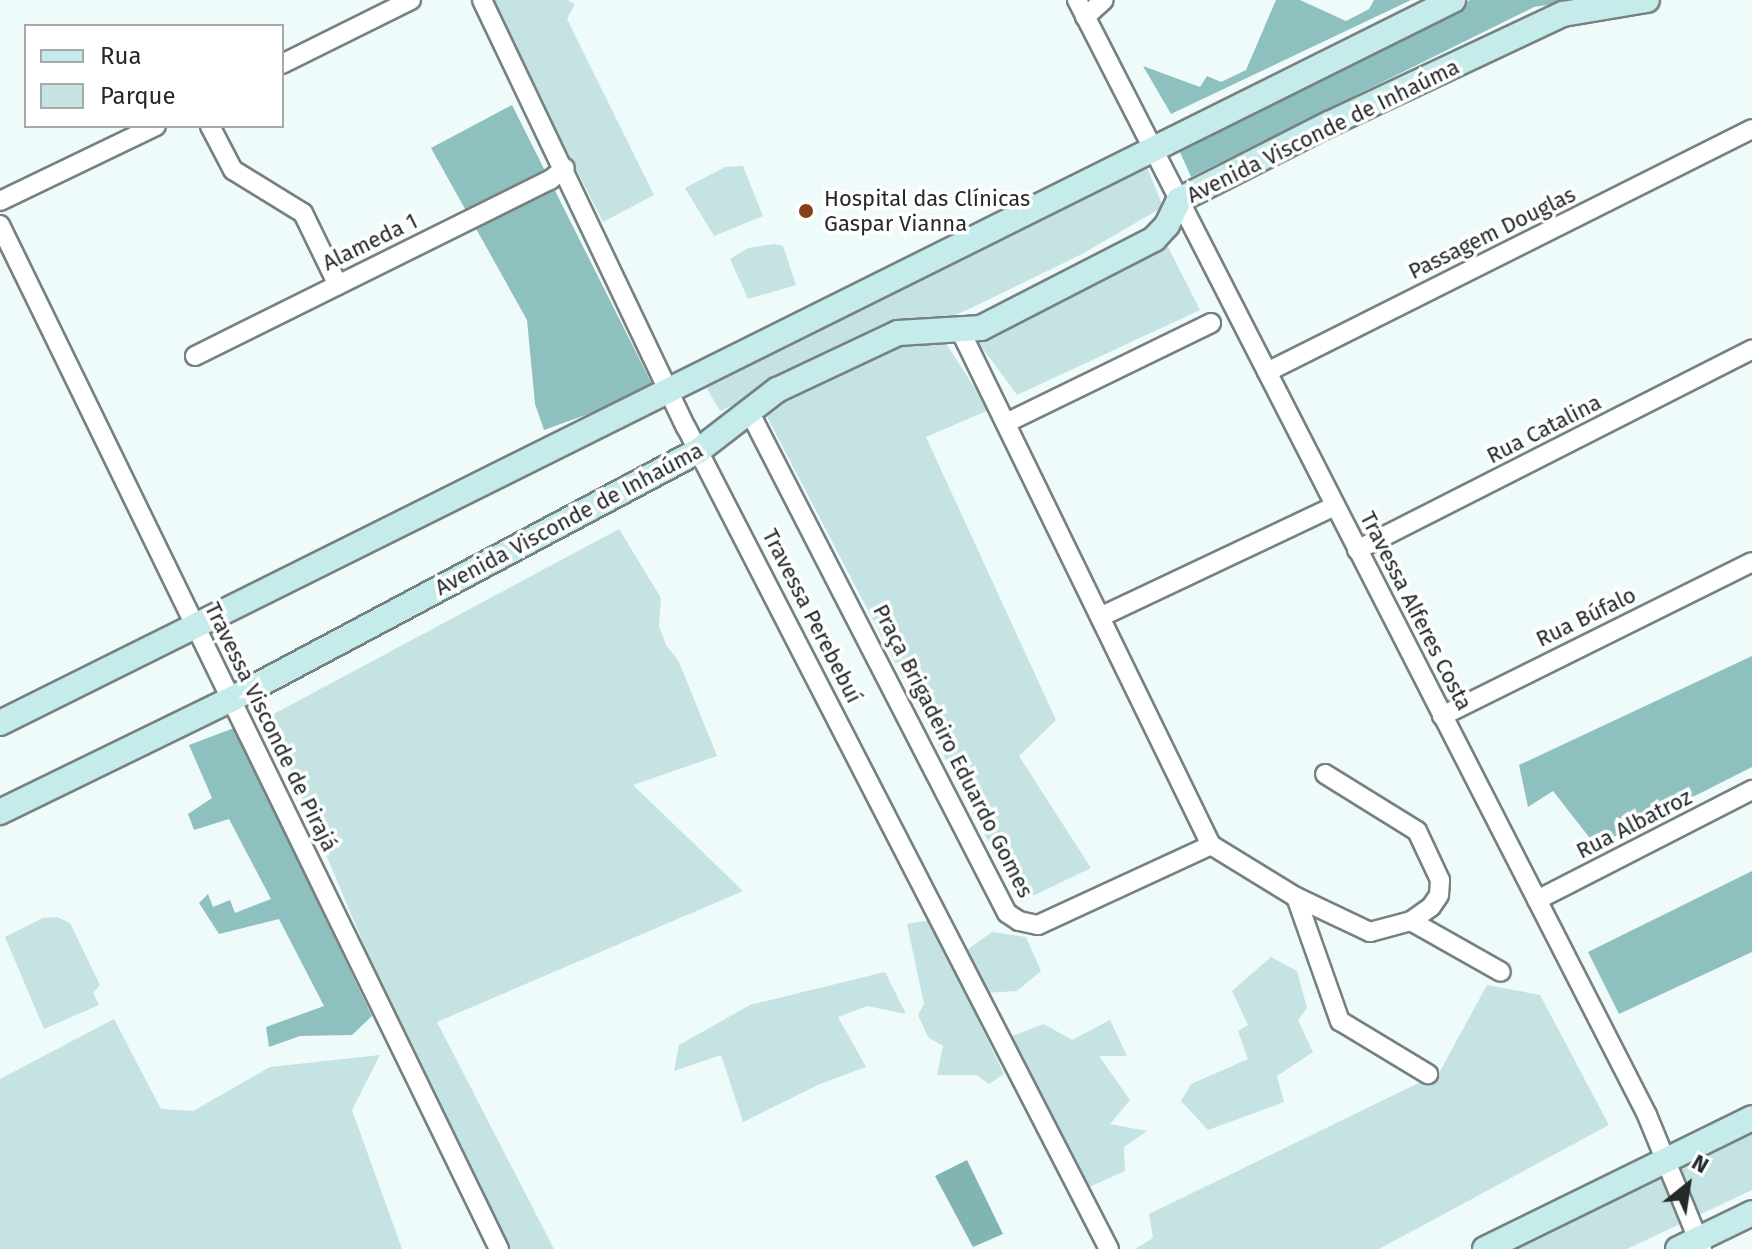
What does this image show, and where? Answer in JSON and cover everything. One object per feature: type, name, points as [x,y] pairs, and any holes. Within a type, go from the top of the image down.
[{"type":"street","points":[[284,63],[411,0]]},
{"type":"street","name":"Travessa Perebebuí","points":[[482,0],[698,451],[1109,1249]]},
{"type":"street","name":"Travessa Alferes Costa","points":[[1077,0],[1647,1115],[1693,1246]]},
{"type":"street","points":[[1085,17],[1104,0]]},
{"type":"street","points":[[0,723],[1453,0]]},
{"type":"street","name":"Avenida Visconde de Inhaúma","points":[[0,812],[230,700],[698,451],[777,390],[898,333],[961,332],[981,328],[1154,239],[1167,225],[1179,200],[1329,124],[1563,14],[1647,0]]},
{"type":"street","points":[[0,201],[152,128]]},
{"type":"street","points":[[211,128],[233,170],[303,213],[338,285]]},
{"type":"street","name":"Passagem Douglas","points":[[1267,372],[1746,133]]},
{"type":"street","name":"Alameda 1","points":[[195,356],[550,180],[565,168]]},
{"type":"street","name":"Travessa Visconde de Pirajá","points":[[0,225],[499,1249]]},
{"type":"street","points":[[1006,423],[1211,323]]},
{"type":"street","points":[[961,332],[1211,845],[1296,897],[1370,932],[1411,921],[1431,907],[1439,895],[1440,880],[1417,831],[1325,774]]},
{"type":"street","name":"Rua Catalina","points":[[1357,550],[1752,350]]},
{"type":"street","name":"Praça Brigadeiro Eduardo Gomes","points":[[750,413],[1007,913],[1019,921],[1038,925],[1211,845]]},
{"type":"street","points":[[1100,617],[1335,506]]},
{"type":"street","name":"Rua Búfalo","points":[[1442,716],[1752,562]]},
{"type":"street","name":"Rua Albatroz","points":[[1537,900],[1752,790]]},
{"type":"street","points":[[1296,897],[1340,1021],[1428,1074]]},
{"type":"street","points":[[1411,921],[1501,972]]},
{"type":"street","points":[[1485,1249],[1752,1118]]},
{"type":"street","points":[[1693,1246],[1752,1213]]},
{"type":"green space","points":[[490,0],[567,0],[575,4],[567,19],[654,195],[603,222]]},
{"type":"green space","points":[[1145,162],[1163,207],[1082,254],[967,310],[720,411],[706,387]]},
{"type":"green space","points":[[743,166],[763,216],[714,236],[685,188],[725,167]]},
{"type":"green space","points":[[1165,241],[1200,310],[1017,395],[978,342]]},
{"type":"green space","points":[[774,244],[783,246],[796,285],[748,299],[730,259],[748,248]]},
{"type":"green space","points":[[896,344],[947,345],[989,410],[926,437],[1056,720],[1019,756],[1091,868],[1020,902],[764,411],[782,399]]},
{"type":"green space","points":[[619,529],[661,598],[659,626],[666,645],[679,662],[717,756],[633,785],[743,891],[437,1022],[554,1249],[508,1249],[399,1028],[268,717]]},
{"type":"green space","points":[[57,917],[70,923],[100,985],[93,993],[99,1005],[44,1029],[5,937],[43,918]]},
{"type":"green space","points":[[930,920],[1004,1074],[989,1084],[976,1075],[937,1075],[943,1046],[928,1037],[918,1015],[924,1004],[907,924]]},
{"type":"green space","points":[[992,932],[1026,937],[1041,971],[1017,991],[985,993],[964,952]]},
{"type":"green space","points":[[1271,957],[1297,971],[1307,1008],[1298,1020],[1313,1052],[1277,1076],[1284,1102],[1208,1130],[1181,1101],[1191,1084],[1248,1059],[1238,1031],[1248,1025],[1232,991]]},
{"type":"green space","points":[[885,972],[906,1014],[867,1006],[838,1017],[866,1067],[820,1084],[743,1122],[721,1055],[674,1071],[679,1045],[750,1005]]},
{"type":"green space","points":[[1487,985],[1540,995],[1609,1125],[1379,1249],[1135,1249],[1153,1238],[1149,1214],[1439,1073]]},
{"type":"green space","points":[[114,1019],[161,1109],[193,1111],[270,1067],[380,1055],[352,1110],[402,1249],[0,1249],[0,1079]]},
{"type":"green space","points":[[1110,1020],[1127,1056],[1099,1056],[1130,1100],[1110,1124],[1147,1131],[1124,1147],[1125,1171],[1085,1189],[1009,1037],[1044,1024],[1072,1040]]},
{"type":"green space","points":[[1752,1130],[1752,1190],[1627,1249],[1509,1249]]},
{"type":"shaded area","points":[[1276,0],[1300,0],[1346,21],[1369,9],[1374,0],[1411,0],[1171,114],[1143,66],[1200,87],[1207,76],[1221,82],[1246,70]]},
{"type":"shaded area","points":[[1470,0],[1578,0],[1534,7],[1191,177],[1176,143]]},
{"type":"shaded area","points":[[512,105],[655,390],[544,430],[535,404],[527,320],[431,148]]},
{"type":"shaded area","points":[[1752,656],[1752,767],[1596,846],[1553,791],[1528,807],[1519,765]]},
{"type":"shaded area","points":[[234,728],[372,1016],[352,1035],[300,1036],[269,1047],[266,1027],[324,1006],[279,919],[219,934],[199,903],[208,894],[213,907],[230,900],[235,913],[271,899],[229,819],[194,830],[188,814],[212,798],[189,745]]},
{"type":"shaded area","points":[[1752,871],[1752,952],[1619,1014],[1588,952]]},
{"type":"shaded area","points":[[967,1160],[1003,1234],[973,1247],[935,1176]]},
{"type":"place","name":"Hospital das Clínicas Gaspar Vianna","points":[[806,211]]}]
